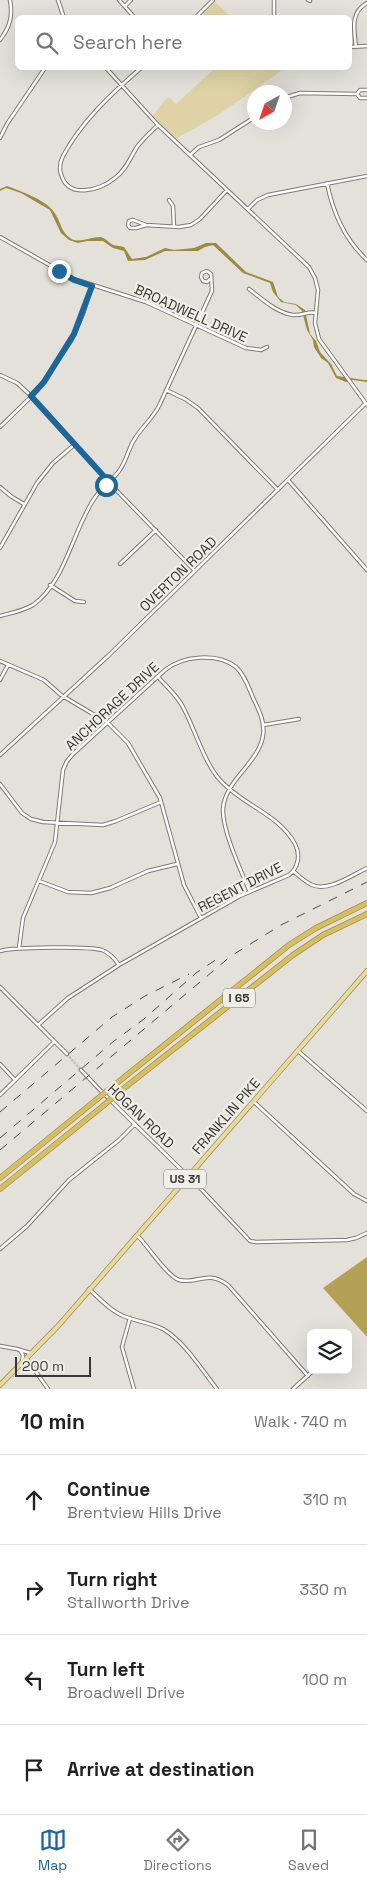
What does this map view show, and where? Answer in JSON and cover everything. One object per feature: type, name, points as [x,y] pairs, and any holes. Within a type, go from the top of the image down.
[{"type":"highway","name":"I 65","points":[[0,1178],[281,951],[308,933],[367,903]]},
{"type":"highway","name":"I 65","points":[[0,1189],[293,955],[323,935],[367,914]]},
{"type":"main road","name":"FRANKLIN PIKE","points":[[0,1385],[27,1359],[90,1290],[367,971]]},
{"type":"street","points":[[0,40],[10,23],[12,10],[10,0]]},
{"type":"street","points":[[58,0],[63,15]]},
{"type":"street","points":[[119,0],[132,15]]},
{"type":"street","points":[[125,6],[131,0]]},
{"type":"street","points":[[198,15],[213,0]]},
{"type":"street","points":[[274,0],[274,15]]},
{"type":"street","points":[[356,47],[354,18],[360,8],[367,3]]},
{"type":"street","points":[[352,47],[367,46]]},
{"type":"street","points":[[0,138],[44,70]]},
{"type":"street","points":[[108,70],[158,125],[300,258],[311,271],[318,290],[316,328],[320,341],[366,405]]},
{"type":"street","points":[[139,70],[122,85],[86,124],[62,157],[60,171],[66,184],[82,191],[98,188],[110,182],[121,173],[139,145],[158,125]]},
{"type":"street","points":[[357,94],[360,90],[367,90]]},
{"type":"street","points":[[292,95],[300,92],[357,94],[360,98],[367,98]]},
{"type":"street","points":[[190,155],[198,147],[219,140],[247,122]]},
{"type":"street","points":[[248,209],[257,200],[266,195],[367,176]]},
{"type":"street","points":[[327,184],[337,220],[367,260]]},
{"type":"street","points":[[146,225],[134,229],[128,225],[133,220],[146,225],[174,227],[196,223],[227,190]]},
{"type":"street","points":[[169,200],[173,205],[174,227]]},
{"type":"street","name":"BROADWELL DRIVE","points":[[0,237],[68,276],[92,286],[141,300],[249,349],[261,350],[267,347]]},
{"type":"street","points":[[0,616],[30,606],[40,599],[50,585],[68,555],[91,503],[121,469],[135,438],[152,418],[212,291],[210,273],[206,271],[202,273],[203,281],[207,282],[210,280]]},
{"type":"street","points":[[0,427],[44,382],[74,334],[92,286]]},
{"type":"street","points":[[249,290],[283,312],[294,315],[306,312],[316,313]]},
{"type":"street","points":[[0,375],[16,383],[31,396],[109,482],[195,571]]},
{"type":"street","points":[[166,390],[198,408],[278,490]]},
{"type":"street","name":"OVERTON ROAD","points":[[0,756],[64,697],[366,405]]},
{"type":"street","points":[[0,548],[24,504],[44,473],[74,444]]},
{"type":"street","points":[[288,480],[367,570]]},
{"type":"street","points":[[0,487],[24,504]]},
{"type":"street","points":[[120,564],[156,530]]},
{"type":"street","points":[[50,585],[74,601],[84,602]]},
{"type":"street","name":"ANCHORAGE DRIVE","points":[[19,948],[22,920],[53,847],[58,823],[61,780],[66,763],[158,676],[171,665],[183,660],[213,659],[228,662],[237,669],[244,679],[259,710],[263,725]]},
{"type":"street","points":[[0,661],[42,678],[64,697],[108,723],[132,749],[161,802],[187,893],[201,918]]},
{"type":"street","points":[[0,680],[8,665]]},
{"type":"street","name":"REGENT DRIVE","points":[[38,1026],[68,998],[120,965],[201,918],[250,892],[283,878],[293,871],[297,863],[298,855],[291,838],[271,818],[230,789],[215,773],[181,703],[158,676]]},
{"type":"street","points":[[250,892],[224,818],[224,802],[230,789],[259,748],[263,736],[263,725],[299,719]]},
{"type":"street","points":[[0,784],[19,810],[28,817],[38,821],[103,825],[161,802]]},
{"type":"street","points":[[38,881],[68,892],[93,893],[110,888],[143,873],[178,863]]},
{"type":"street","points":[[293,871],[309,884],[321,887],[367,868]]},
{"type":"street","points":[[0,951],[19,948],[96,949],[110,954],[120,965]]},
{"type":"street","points":[[0,987],[67,1054]]},
{"type":"street","points":[[0,1095],[55,1042]]},
{"type":"street","points":[[298,1051],[367,1111]]},
{"type":"street","points":[[0,1064],[15,1080]]},
{"type":"street","name":"HOGAN ROAD","points":[[81,1070],[252,1242],[347,1240],[367,1233]]},
{"type":"street","points":[[254,1102],[354,1194],[367,1201]]},
{"type":"street","points":[[0,1249],[28,1226],[69,1180],[119,1140],[135,1124]]},
{"type":"street","points":[[137,1235],[177,1279],[212,1277],[228,1285],[308,1376],[293,1389]]},
{"type":"street","points":[[90,1290],[110,1308],[130,1318],[156,1326],[170,1334],[217,1389]]},
{"type":"street","points":[[130,1318],[122,1341],[122,1349],[134,1389]]},
{"type":"street","points":[[0,1346],[19,1349],[31,1354]]},
{"type":"street","points":[[19,1349],[23,1358],[21,1365]]},
{"type":"street","points":[[27,1359],[48,1389]]},
{"type":"shaded area","points":[[213,0],[229,15],[198,15]]},
{"type":"shaded area","points":[[213,70],[281,71],[261,85],[247,85],[247,95],[218,115],[174,140],[151,118],[169,97],[176,104]]},
{"type":"shaded area","points":[[7,186],[32,196],[50,208],[56,215],[64,232],[73,240],[100,237],[113,245],[124,247],[132,259],[146,257],[165,248],[174,250],[194,248],[206,243],[216,243],[246,272],[273,282],[278,297],[284,302],[296,304],[305,310],[310,334],[337,376],[367,380],[367,382],[353,380],[346,382],[336,378],[328,363],[321,358],[314,347],[302,311],[296,305],[281,302],[273,292],[270,283],[243,273],[213,245],[198,251],[165,251],[145,260],[128,261],[124,251],[113,248],[103,241],[78,243],[69,240],[61,233],[50,210],[21,193],[6,188],[0,191],[0,189]]},
{"type":"shaded area","points":[[367,1257],[367,1337],[323,1288]]},
{"type":"tunnel","points":[[67,1054],[81,1070]]},
{"type":"railway","points":[[0,1150],[231,956],[281,925],[367,882]]},
{"type":"railway","points":[[0,1138],[114,1041],[144,1019],[196,973],[220,957]]},
{"type":"railway","points":[[0,1112],[112,1017],[145,996],[189,974]]},
{"type":"route","points":[[59,271],[74,280],[92,286],[74,334],[44,382],[31,396],[109,482],[106,485]]}]
